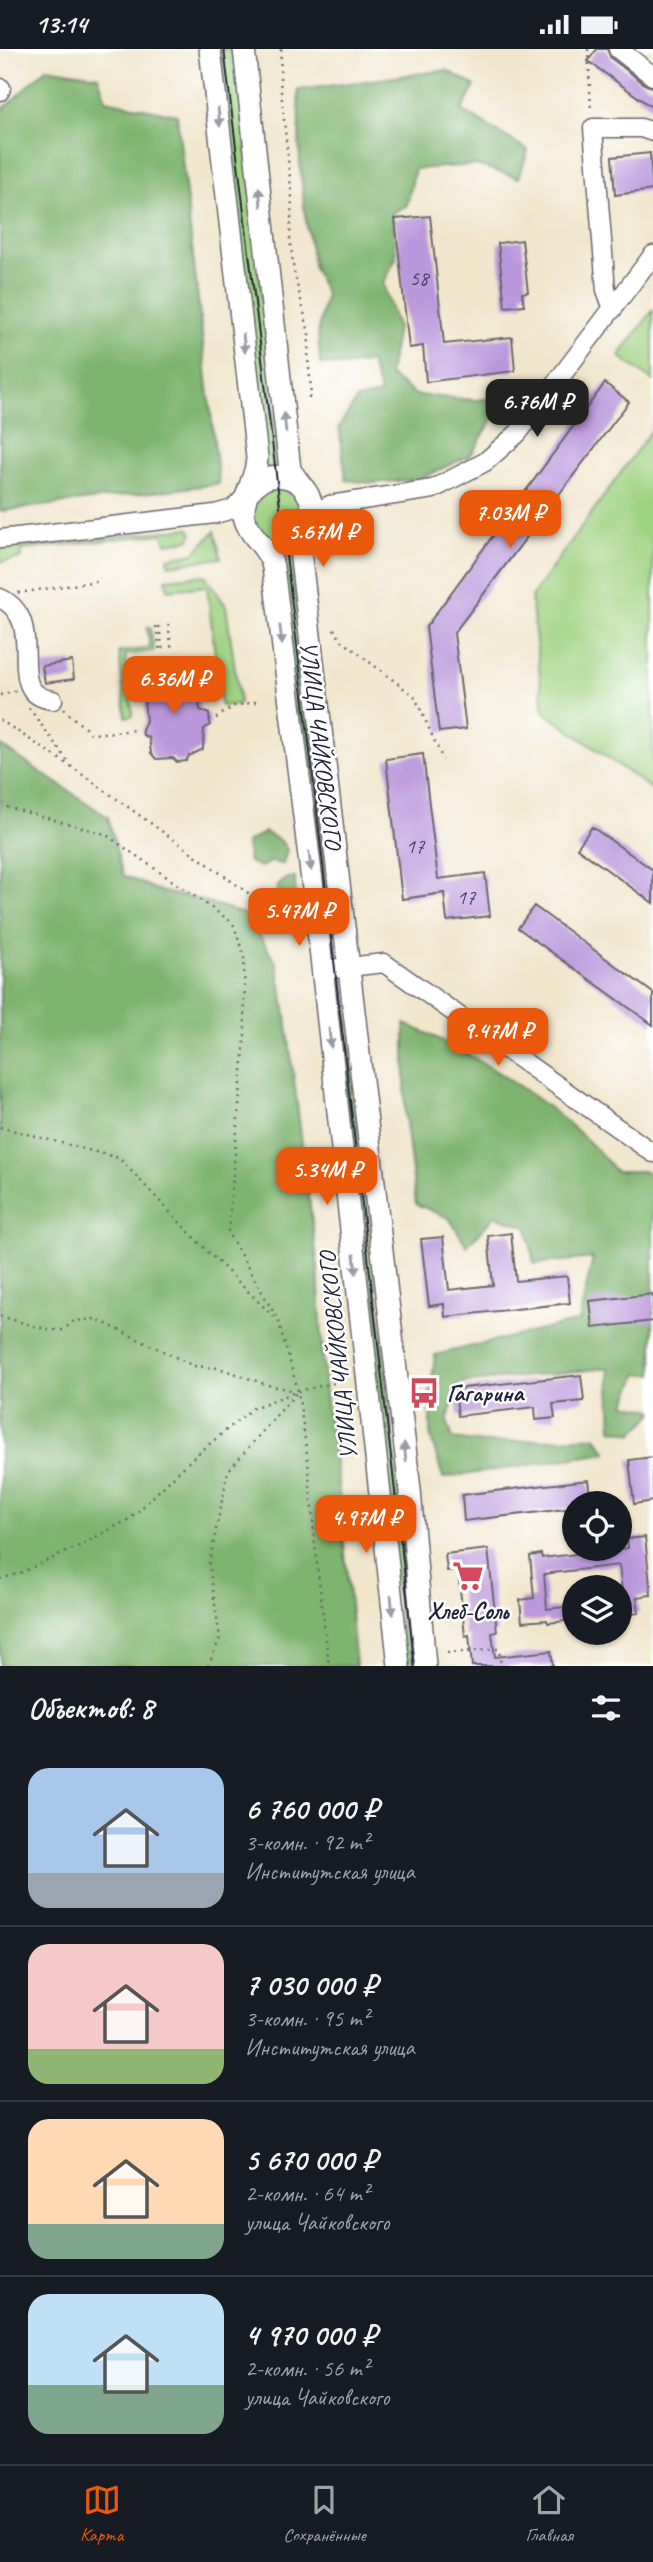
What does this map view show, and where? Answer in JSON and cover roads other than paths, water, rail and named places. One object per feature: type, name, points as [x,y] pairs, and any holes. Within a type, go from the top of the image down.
[{"type":"main road","name":"УЛИЦА ЧАЙКОВСКОГО","points":[[211,49],[257,457],[256,473],[244,513],[252,533],[269,553],[273,567],[322,970],[399,1666]]},
{"type":"main road","points":[[244,49],[290,470],[312,503],[305,534],[295,540],[282,545],[269,544],[252,533]]},
{"type":"main road","points":[[248,493],[268,478],[277,476],[297,483]]},
{"type":"main road","name":"УЛИЦА ЧАЙКОВСКОГО","points":[[305,534],[348,966],[410,1490],[425,1666]]},
{"type":"street","points":[[618,49],[653,76]]},
{"type":"street","points":[[612,309],[606,290],[593,128],[641,128],[653,132]]},
{"type":"street","points":[[305,534],[320,509],[341,502],[433,489],[485,462],[518,433],[653,255]]},
{"type":"street","points":[[297,483],[318,498],[341,502]]},
{"type":"street","points":[[0,539],[215,514],[233,509],[248,493]]},
{"type":"street","points":[[215,514],[234,520],[252,533]]},
{"type":"street","points":[[0,598],[12,604],[17,614],[12,686],[32,700],[52,700]]},
{"type":"street","points":[[322,970],[384,963],[653,1153]]},
{"type":"tram line","points":[[224,49],[311,760],[415,1666]]},
{"type":"place","name":"Гагарина","points":[[424,1393]]},
{"type":"place","name":"Хлеб-Соль","points":[[468,1576]]}]
